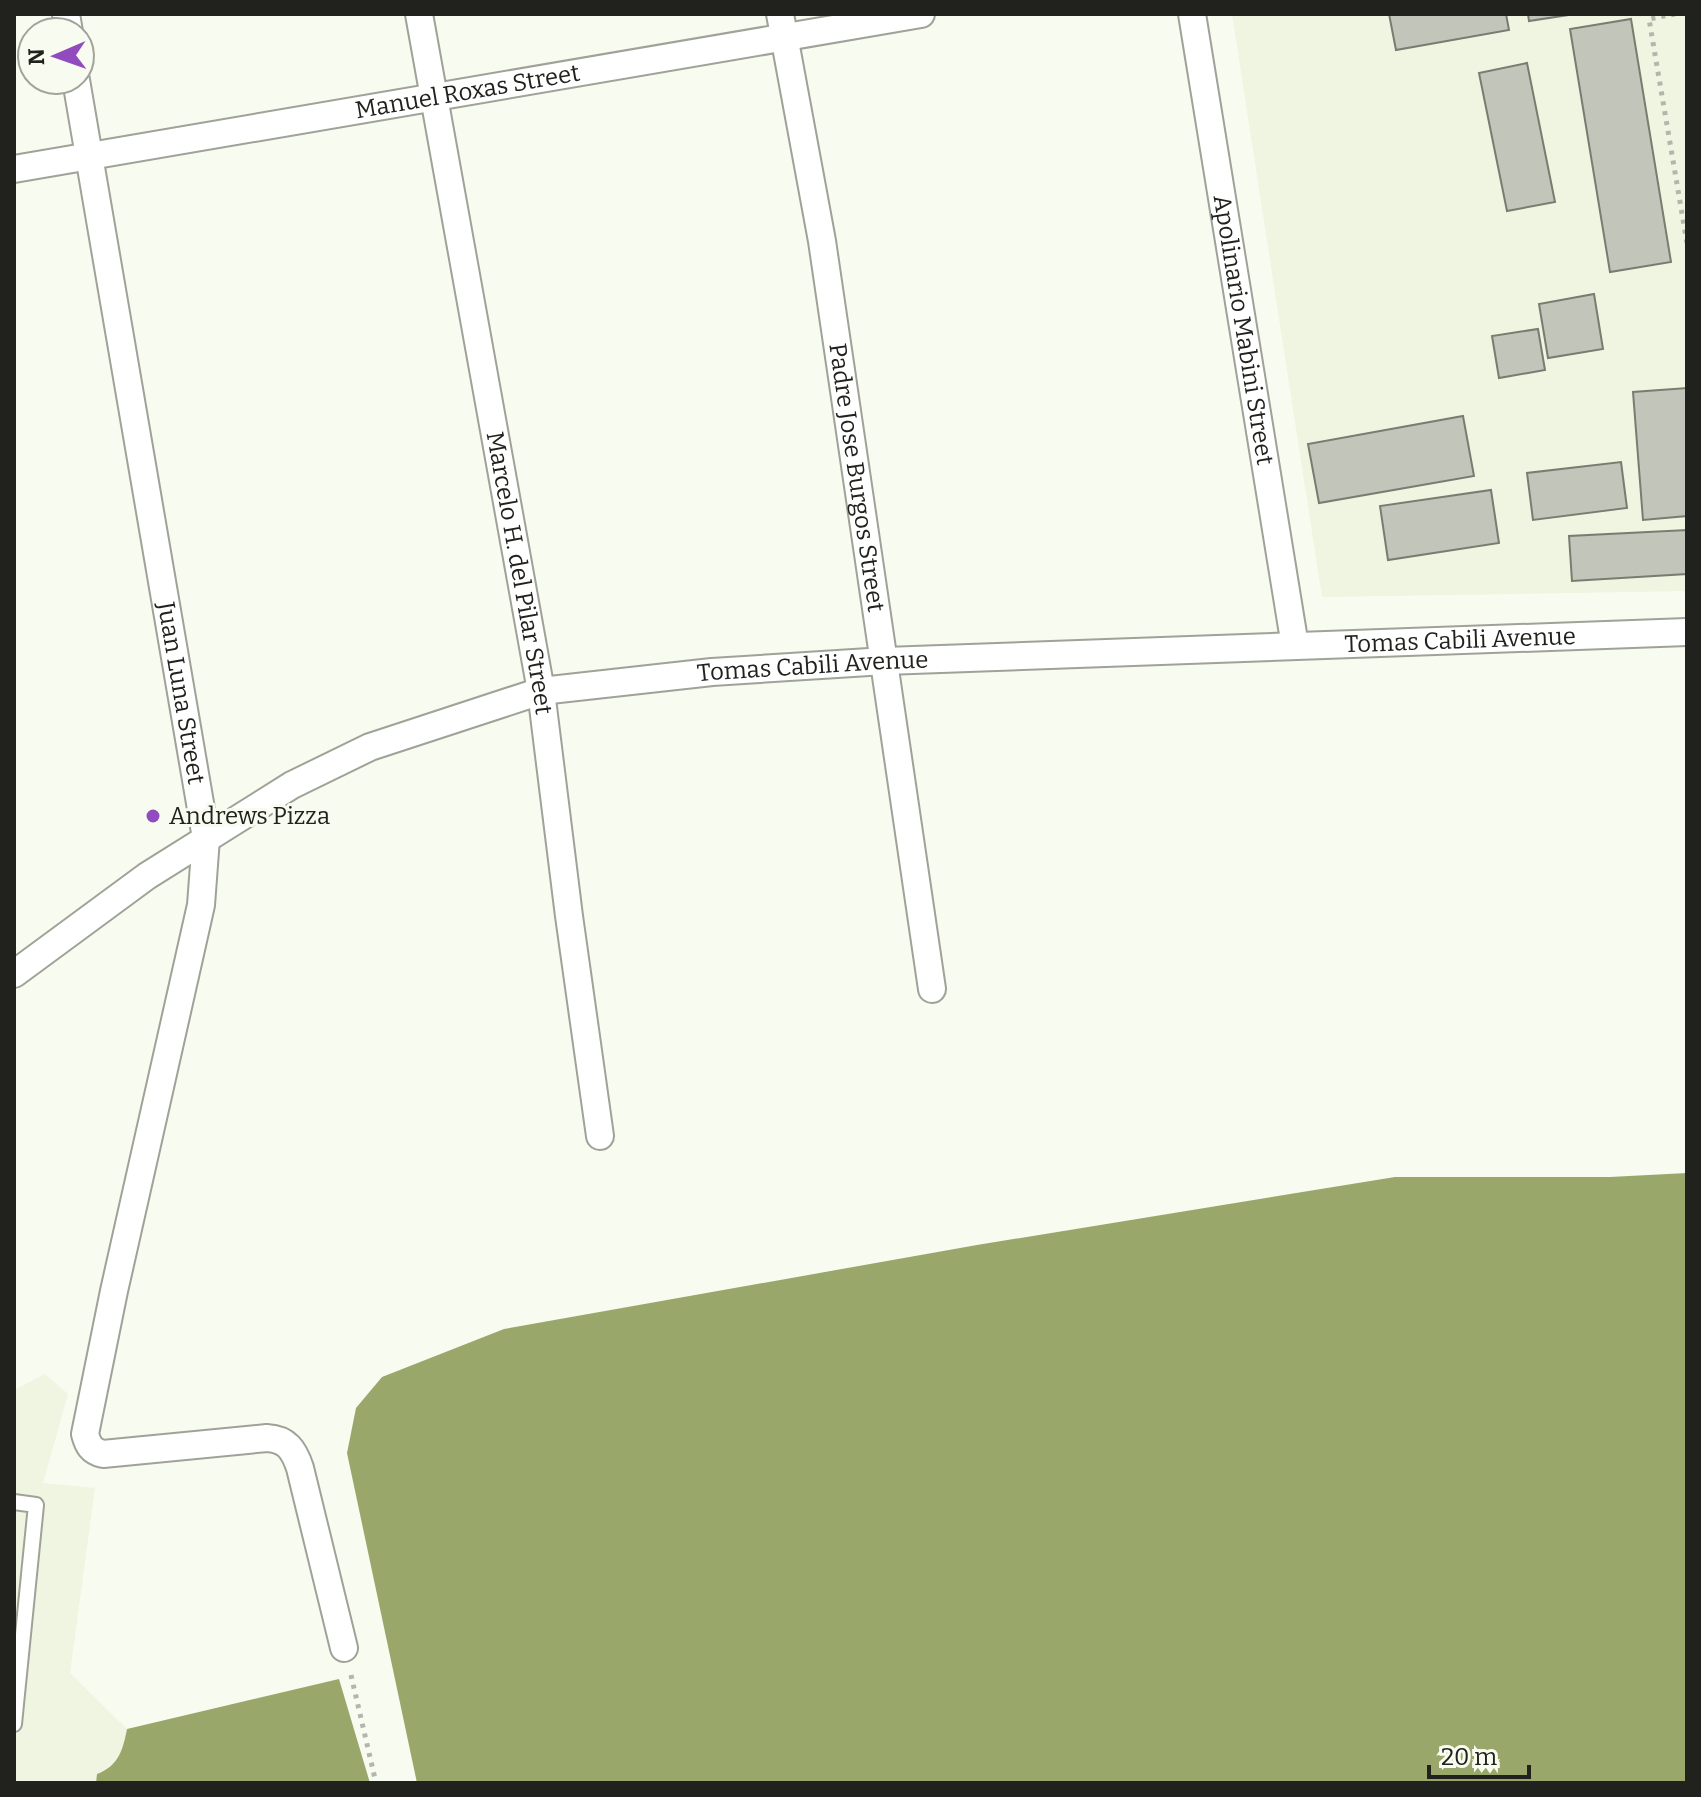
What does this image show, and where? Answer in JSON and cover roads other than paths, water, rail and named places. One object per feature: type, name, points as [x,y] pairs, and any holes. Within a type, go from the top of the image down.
[{"type":"street","name":"Marcelo H. del Pilar Street","points":[[419,14],[541,691],[600,1136]]},
{"type":"street","name":"Manuel Roxas Street","points":[[14,169],[434,97],[782,26],[921,14]]},
{"type":"street","name":"Apolinario Mabini Street","points":[[1192,14],[1295,646]]},
{"type":"street","name":"Padre Jose Burgos Street","points":[[782,26],[822,241],[932,989]]},
{"type":"street","name":"Juan Luna Street","points":[[79,96],[206,838],[201,905],[85,1434],[94,1452],[103,1454],[267,1438],[288,1444],[300,1468],[344,1648]]},
{"type":"street","name":"Tomas Cabili Avenue","points":[[14,974],[147,876],[292,785],[370,747],[541,691],[712,672],[885,661],[1687,632]]},
{"type":"lane","points":[[14,1502],[36,1505],[14,1724]]},
{"type":"place","name":"Andrews Pizza","points":[[153,816]]}]
